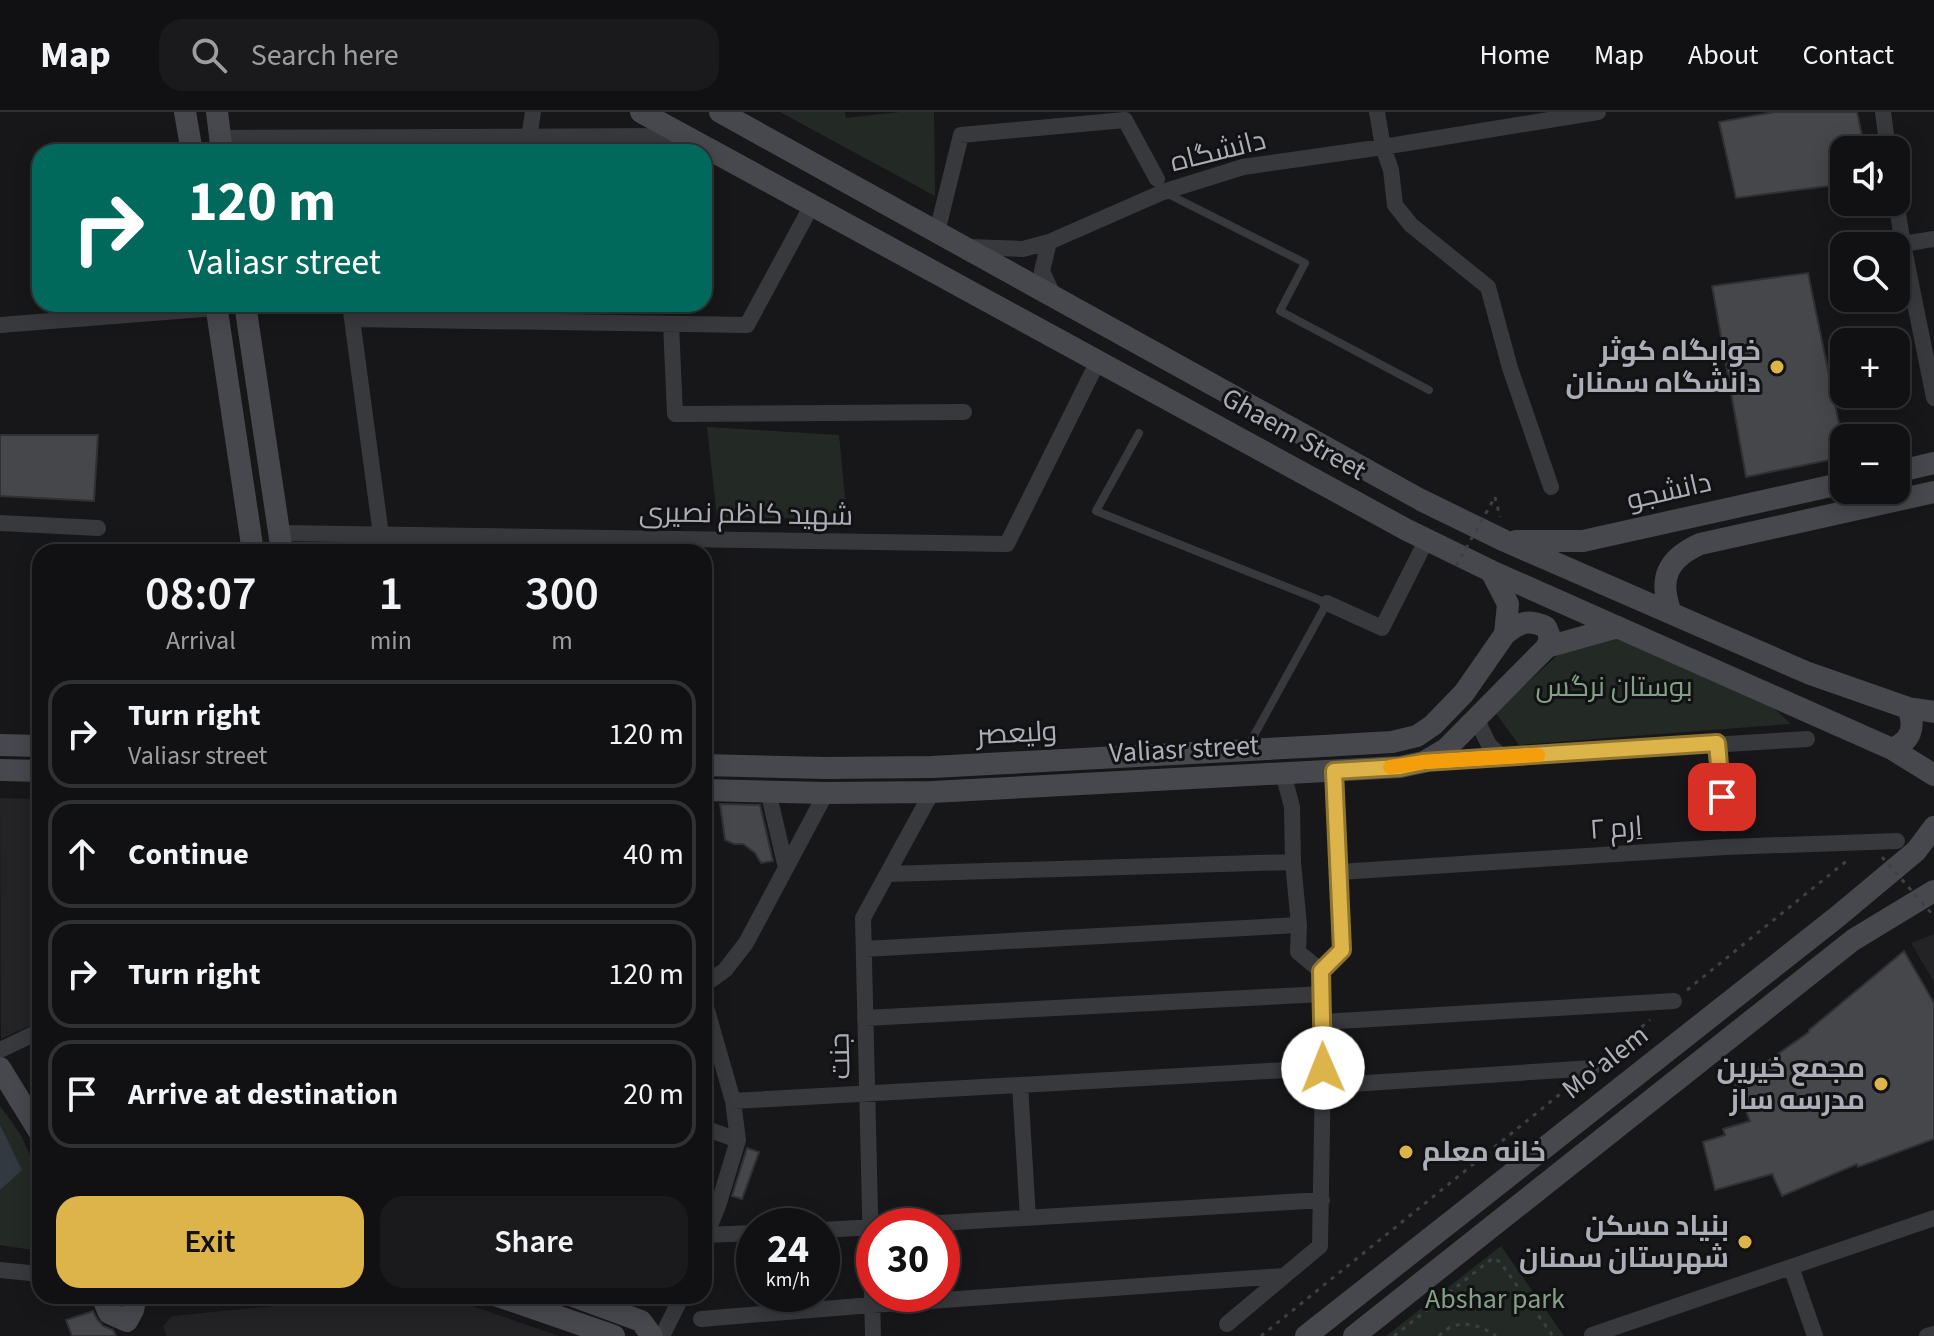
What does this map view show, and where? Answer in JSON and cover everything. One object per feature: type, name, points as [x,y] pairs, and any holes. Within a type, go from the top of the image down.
[{"type":"main road","points":[[185,112],[191,144]]},
{"type":"main road","points":[[217,112],[221,144]]},
{"type":"main road","name":"Ghaem Street","points":[[641,112],[700,144]]},
{"type":"main road","name":"Ghaem Street","points":[[720,112],[1421,500],[1505,541],[1808,673],[1908,708],[1934,712]]},
{"type":"main road","name":"Ghaem Street","points":[[712,151],[1427,539],[1491,571],[1892,749],[1934,775]]},
{"type":"main road","points":[[217,312],[252,544]]},
{"type":"main road","points":[[244,312],[281,543]]},
{"type":"main road","points":[[1910,469],[1934,463]]},
{"type":"main road","name":"دانشجو","points":[[1505,541],[1583,541],[1830,486]]},
{"type":"main road","name":"دانشجو","points":[[1671,613],[1665,597],[1665,580],[1672,564],[1684,551],[1700,544],[1934,492]]},
{"type":"main road","points":[[1491,571],[1508,604],[1505,634]]},
{"type":"main road","points":[[1505,634],[1521,623],[1536,623],[1546,627],[1550,637],[1547,647]]},
{"type":"main road","name":"Valiasr street","points":[[712,790],[932,792],[1400,767],[1424,762],[1446,749],[1547,647],[1618,627]]},
{"type":"main road","name":"ولیعصر","points":[[712,765],[932,767],[1392,742],[1417,736],[1433,725],[1464,693],[1505,634]]},
{"type":"main road","points":[[1892,749],[1909,738],[1912,717],[1908,708]]},
{"type":"main road","points":[[0,745],[32,746]]},
{"type":"main road","points":[[768,767],[768,791]]},
{"type":"main road","points":[[826,768],[826,793]]},
{"type":"main road","points":[[0,770],[32,771]]},
{"type":"main road","name":"Mo'alem","points":[[1306,1336],[1837,917],[1916,851],[1934,827]]},
{"type":"main road","name":"Mo'alem","points":[[1354,1336],[1853,940],[1934,891]]},
{"type":"main road","points":[[0,1068],[32,1120]]},
{"type":"main road","points":[[105,1304],[109,1313],[129,1328],[135,1304]]},
{"type":"main road","points":[[521,1304],[614,1336]]},
{"type":"main road","points":[[595,1304],[641,1321],[652,1336]]},
{"type":"street","points":[[529,138],[533,112]]},
{"type":"street","points":[[1377,112],[1391,170],[1395,205],[1411,225],[1488,287],[1510,368],[1551,487]]},
{"type":"street","name":"دانشگاه","points":[[963,247],[1023,249],[1049,242],[1160,186],[1243,167],[1598,112]]},
{"type":"street","points":[[1883,112],[1886,136]]},
{"type":"street","points":[[937,232],[961,135],[1125,120],[1160,186]]},
{"type":"street","points":[[357,144],[685,136]]},
{"type":"street","points":[[381,535],[351,312],[747,325],[812,205]]},
{"type":"street","points":[[1910,243],[1934,239]]},
{"type":"street","points":[[1049,242],[1042,271],[1054,297]]},
{"type":"street","points":[[1910,279],[1934,398]]},
{"type":"street","points":[[0,325],[148,312]]},
{"type":"street","points":[[671,324],[675,414],[964,412]]},
{"type":"street","name":"شهید کاظم نصیری","points":[[712,545],[1007,544],[1098,361]]},
{"type":"street","points":[[0,523],[98,528]]},
{"type":"street","name":"شهید کاظم نصیری","points":[[281,543],[381,535],[538,544]]},
{"type":"street","points":[[1327,603],[1382,628],[1427,539]]},
{"type":"street","points":[[1476,718],[1489,745],[1502,757]]},
{"type":"street","points":[[1424,762],[1807,739]]},
{"type":"street","points":[[1717,743],[1724,824]]},
{"type":"street","points":[[1227,1324],[1320,1246],[1321,971],[1342,950],[1334,771]]},
{"type":"street","points":[[1283,773],[1292,807],[1298,952],[1321,971]]},
{"type":"street","points":[[768,791],[786,868]]},
{"type":"street","name":"جنت","points":[[871,1208],[863,918],[932,792]]},
{"type":"street","points":[[712,979],[725,970],[746,943],[826,793]]},
{"type":"street","name":"اِرم ۲","points":[[1339,872],[1725,847],[1897,841]]},
{"type":"street","points":[[887,874],[1293,862]]},
{"type":"street","points":[[864,949],[1299,925]]},
{"type":"street","points":[[865,1018],[1322,994]]},
{"type":"street","points":[[1322,1022],[1674,1001]]},
{"type":"street","points":[[712,1028],[733,1101],[738,1140],[712,1201]]},
{"type":"street","points":[[0,1050],[32,1035]]},
{"type":"street","points":[[733,1101],[1323,1068]]},
{"type":"street","points":[[1322,1086],[1592,1068]]},
{"type":"street","points":[[1020,1085],[1028,1218]]},
{"type":"street","points":[[712,1131],[738,1140]]},
{"type":"street","points":[[960,1222],[1322,1200]]},
{"type":"street","points":[[1592,1335],[1934,1218]]},
{"type":"street","points":[[712,1237],[736,1235]]},
{"type":"street","points":[[1791,1267],[1815,1336]]},
{"type":"street","points":[[0,1270],[32,1273]]},
{"type":"street","points":[[960,1299],[1284,1276]]},
{"type":"street","points":[[662,1336],[678,1304]]},
{"type":"street","points":[[701,1319],[856,1306]]},
{"type":"street","name":"جنت","points":[[872,1312],[873,1336]]},
{"type":"street","points":[[1927,1336],[1934,1334]]},
{"type":"lane","points":[[1160,186],[1305,263],[1280,311],[1429,390]]},
{"type":"lane","points":[[1139,433],[1096,511],[1327,603],[1246,750]]},
{"type":"path","points":[[1456,566],[1495,497]]},
{"type":"path","points":[[1674,1001],[1871,842]]},
{"type":"path","points":[[1882,857],[1932,914]]},
{"type":"path","points":[[1261,1336],[1650,1020]]},
{"type":"path","points":[[1394,1336],[1493,1258],[1500,1262],[1553,1336]]},
{"type":"path","points":[[1439,1336],[1457,1325],[1474,1325],[1496,1336]]},
{"type":"shaded area","points":[[0,798],[32,799],[32,1025],[1,1039]]},
{"type":"shaded area","points":[[1934,934],[1934,982],[1911,943]]},
{"type":"shaded area","points":[[0,1125],[22,1170],[0,1190]]},
{"type":"shaded area","points":[[296,1304],[466,1304],[559,1336],[167,1336],[163,1326],[172,1316]]},
{"type":"green space","points":[[780,112],[845,112],[846,118],[934,112],[935,196]]},
{"type":"green space","points":[[707,427],[839,435],[847,519],[717,517]]},
{"type":"green space","name":"بوستان نرگس","points":[[1614,636],[1762,697],[1791,724],[1519,745],[1495,712],[1570,644]]},
{"type":"green space","points":[[0,1106],[21,1135],[32,1160],[32,1250],[0,1245]]},
{"type":"green space","name":"Abshar park","points":[[1501,1246],[1564,1336],[1386,1336]]},
{"type":"building","points":[[1774,112],[1857,112],[1862,136],[1830,136],[1830,186],[1736,198],[1719,122]]},
{"type":"building","name":"خوابگاه کوثر دانشگاه سمنان","points":[[1808,273],[1830,380],[1830,408],[1836,408],[1839,424],[1830,424],[1830,460],[1746,477],[1712,286]]},
{"type":"building","points":[[0,435],[98,435],[94,501],[0,496]]},
{"type":"building","points":[[720,804],[760,805],[773,861],[761,863],[755,853],[743,844],[725,840]]},
{"type":"building","points":[[1904,951],[1934,1003],[1934,1139],[1858,1167],[1857,1164],[1782,1196],[1772,1174],[1715,1190],[1703,1142],[1725,1135],[1723,1129],[1750,1121],[1735,1084],[1809,1032]]},
{"type":"building","points":[[747,1148],[759,1152],[742,1199],[732,1196]]},
{"type":"building","points":[[93,1311],[103,1326],[113,1330],[116,1336],[72,1336],[66,1320]]},
{"type":"slow traffic","points":[[1390,767],[1538,755]]},
{"type":"place","name":"خوابگاه کوثر دانشگاه سمنان","points":[[1777,367]]},
{"type":"place","name":"مجمع خیرین مدرسه ساز","points":[[1881,1084]]},
{"type":"place","name":"خانه معلم","points":[[1406,1152]]},
{"type":"place","name":"بنیاد مسکن شهرستان سمنان","points":[[1745,1242]]},
{"type":"route","points":[[1323,1068],[1321,971],[1342,950],[1334,771],[1400,767],[1424,762],[1717,743],[1722,797]]}]
